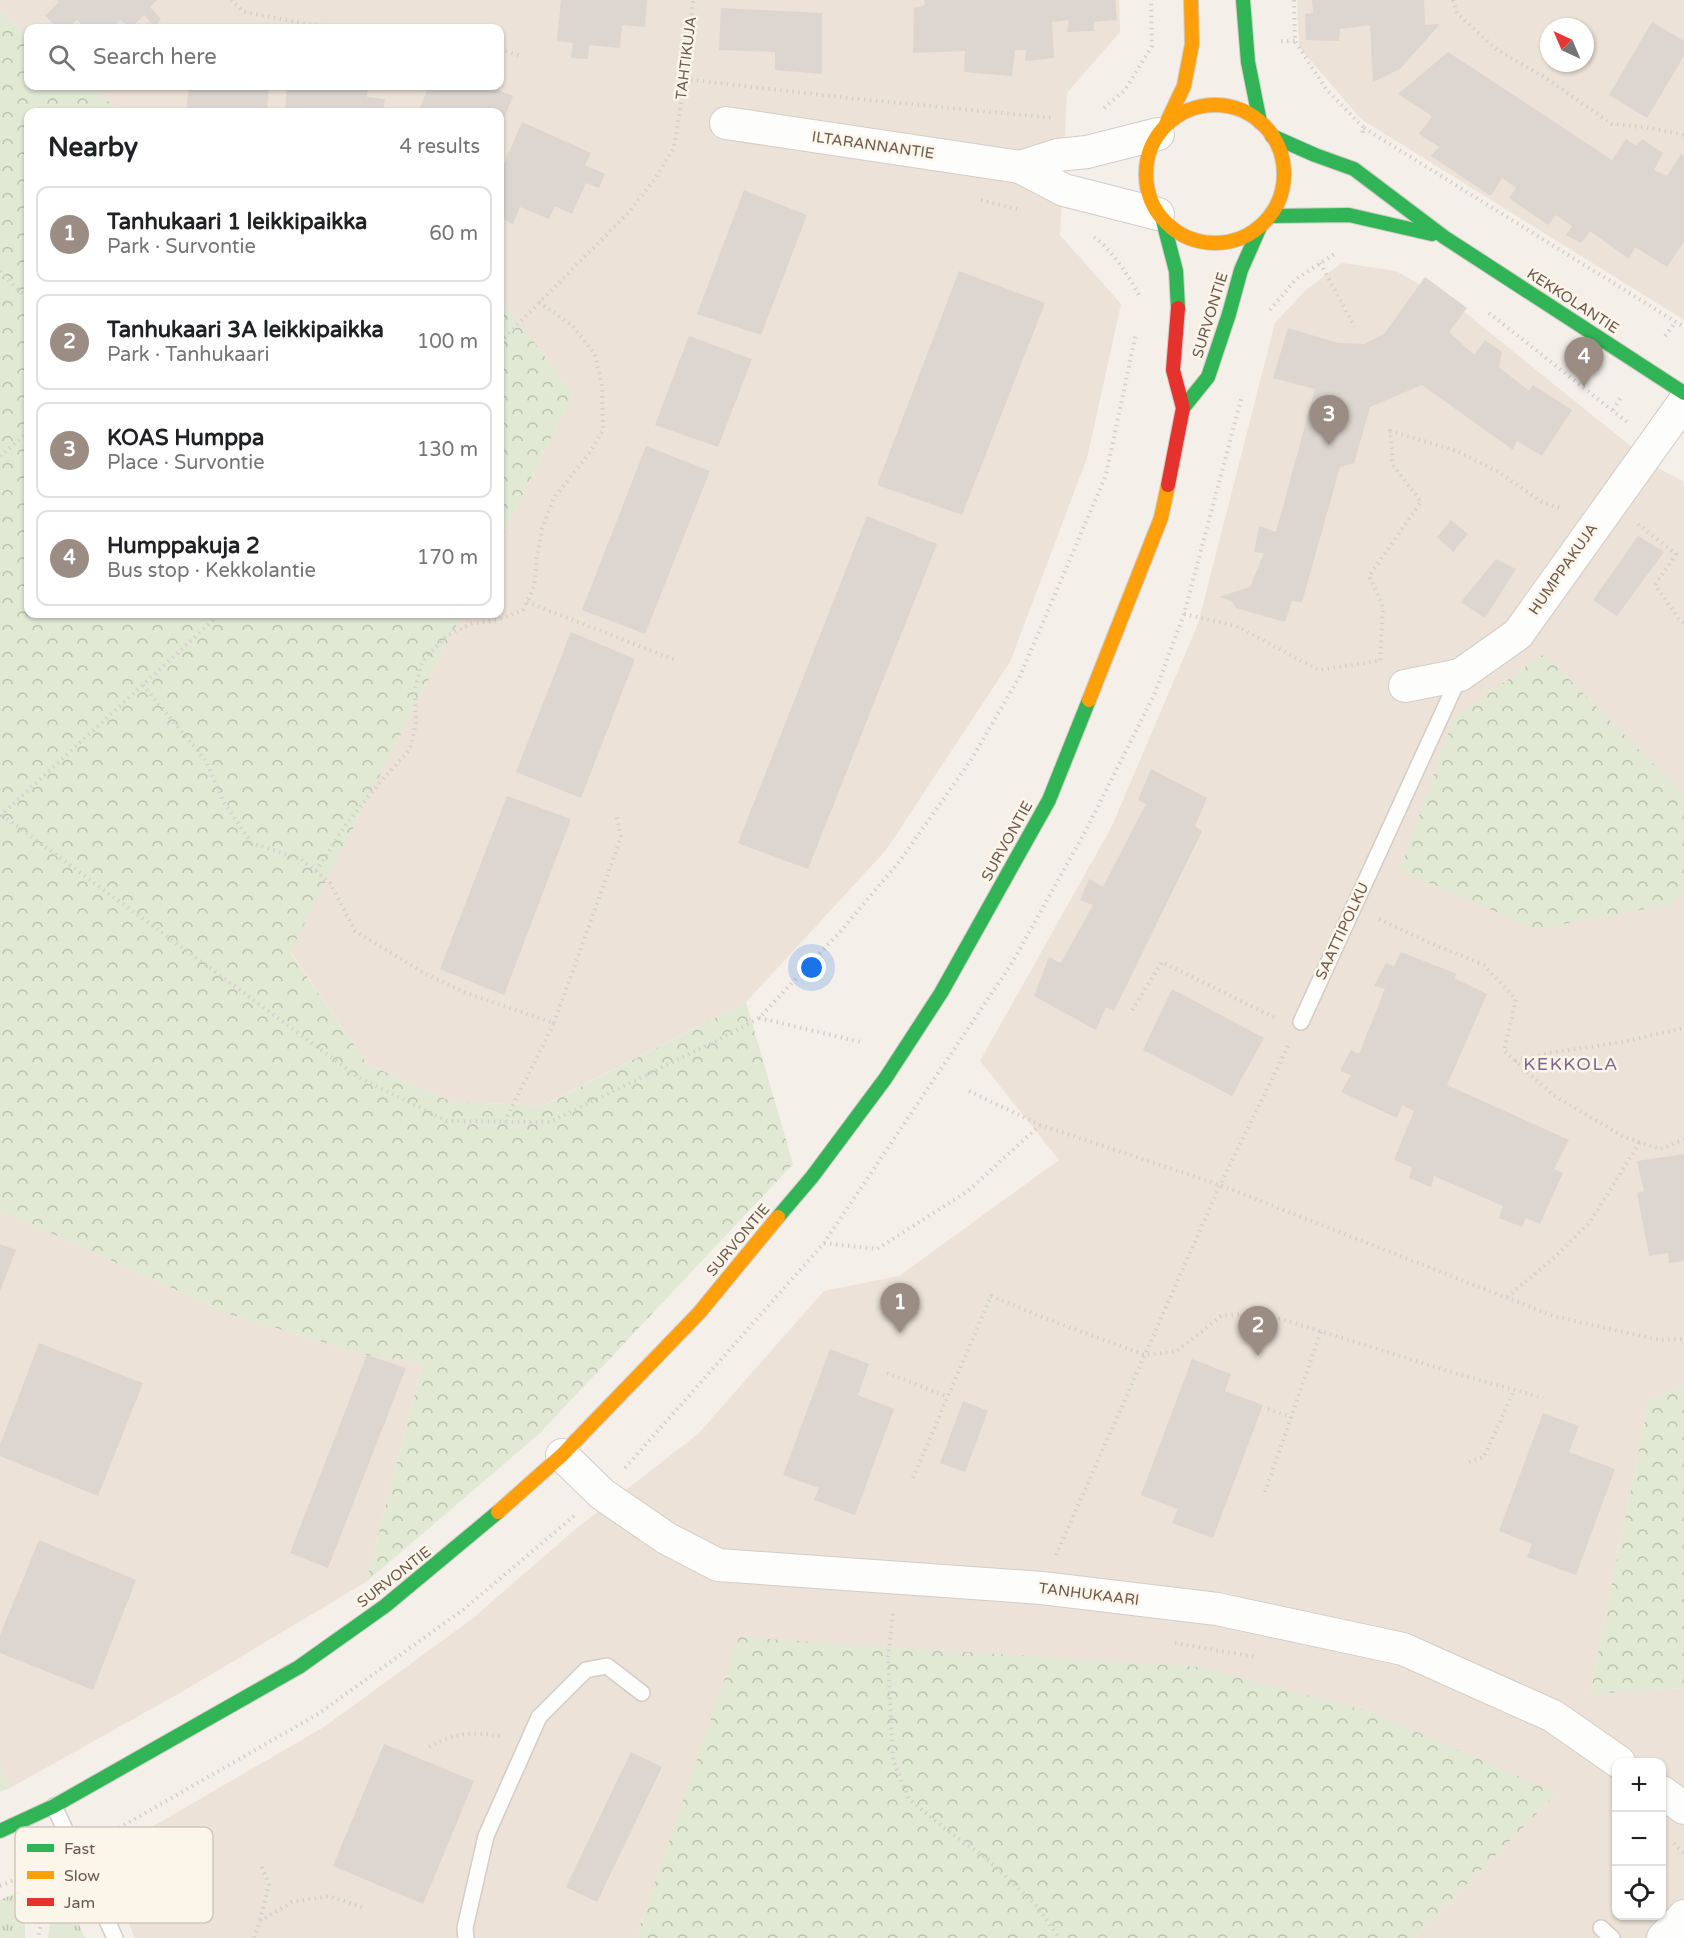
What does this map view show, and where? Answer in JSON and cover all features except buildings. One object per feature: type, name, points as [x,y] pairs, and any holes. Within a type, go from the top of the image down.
[{"type":"main road","points":[[1162,129],[1183,112],[1202,106],[1223,105],[1243,111],[1260,122],[1272,136],[1280,151],[1284,168],[1284,184],[1271,216],[1242,238],[1222,243],[1200,242],[1180,235],[1160,218],[1148,195],[1145,174],[1148,153],[1184,86],[1192,44],[1191,0]]},
{"type":"main road","points":[[1243,0],[1244,42],[1260,122]]},
{"type":"main road","name":"KEKKOLANTIE","points":[[1272,136],[1354,169],[1444,237],[1684,393]]},
{"type":"main road","name":"KEKKOLANTIE","points":[[1271,216],[1349,215],[1444,237]]},
{"type":"main road","name":"SURVONTIE","points":[[0,1831],[54,1806],[299,1667],[386,1606],[474,1534],[562,1455],[699,1313],[812,1176],[885,1079],[941,993],[1049,800],[1161,518],[1183,408],[1173,370],[1178,308],[1176,271],[1160,218]]},
{"type":"main road","name":"SURVONTIE","points":[[1183,408],[1208,377],[1241,270],[1260,226]]},
{"type":"street","name":"ILTARANNANTIE","points":[[726,123],[1020,166],[1064,190],[1160,218]]},
{"type":"street","name":"ILTARANNANTIE","points":[[1020,166],[1058,155],[1087,152],[1162,129]]},
{"type":"street","name":"HUMPPAKUJA","points":[[1406,686],[1460,675],[1518,634],[1684,402]]},
{"type":"street","name":"TANHUKAARI","points":[[562,1455],[602,1494],[666,1538],[718,1565],[1042,1588],[1217,1609],[1403,1649],[1553,1716],[1614,1758]]},
{"type":"street","points":[[1666,1795],[1684,1808]]},
{"type":"street","points":[[1663,1938],[1684,1916]]},
{"type":"lane","name":"SAATTIPOLKU","points":[[1299,1025],[1460,675]]},
{"type":"lane","points":[[466,1938],[465,1928],[486,1836],[539,1717],[586,1670],[607,1666],[642,1693]]},
{"type":"lane","points":[[54,1806],[63,1827]]},
{"type":"lane","points":[[108,1923],[115,1938]]},
{"type":"path","points":[[231,0],[244,12],[308,24]]},
{"type":"path","name":"TAHTIKUJA","points":[[504,338],[629,212],[655,179],[674,148],[685,79],[693,0]]},
{"type":"path","points":[[1087,152],[1090,121],[1125,90],[1152,46],[1151,0]]},
{"type":"path","points":[[1294,0],[1295,41],[1326,89],[1364,128],[1684,327]]},
{"type":"path","points":[[1453,0],[1457,13],[1497,51],[1544,77],[1612,124],[1684,135]]},
{"type":"path","points":[[504,50],[521,56]]},
{"type":"path","points":[[685,79],[848,98],[1056,118]]},
{"type":"path","points":[[1354,169],[1364,128]]},
{"type":"path","points":[[1080,194],[1075,222],[1104,244],[1127,273],[1143,302]]},
{"type":"path","points":[[1269,311],[1296,279],[1343,249],[1349,215]]},
{"type":"path","points":[[1320,263],[1355,327]]},
{"type":"path","points":[[0,271],[24,296]]},
{"type":"path","points":[[504,618],[523,610],[534,587],[542,529],[554,498],[591,451],[603,430],[602,386],[595,355],[573,326],[539,302]]},
{"type":"path","points":[[1482,308],[1628,423],[1626,432]]},
{"type":"path","points":[[216,618],[1,816],[358,1077],[447,1121],[550,1122],[759,1018],[840,932],[900,862],[971,760],[1020,676],[1106,475],[1138,325]]},
{"type":"path","points":[[120,1827],[318,1714],[464,1609],[602,1494],[824,1243],[1012,963],[1086,830],[1154,695],[1184,614],[1244,387]]},
{"type":"path","points":[[1380,660],[1383,607],[1369,576],[1421,502],[1393,465],[1390,431],[1457,451],[1497,471],[1542,502],[1570,512]]},
{"type":"path","points":[[0,456],[24,435]]},
{"type":"path","points":[[1630,518],[1676,554],[1655,585],[1684,623]]},
{"type":"path","points":[[526,602],[675,660]]},
{"type":"path","points":[[1184,614],[1236,626],[1319,669],[1389,659]]},
{"type":"path","points":[[316,871],[347,823],[411,748],[417,723],[415,690],[422,662],[446,636],[471,624],[503,618]]},
{"type":"path","points":[[143,685],[206,760],[223,801],[251,843],[301,859],[316,871],[330,883],[355,931],[426,974],[466,993],[554,1023]]},
{"type":"path","points":[[505,1121],[554,1023],[621,837],[616,814]]},
{"type":"path","points":[[1354,907],[1428,942],[1484,965],[1516,999],[1504,1051],[1553,1095],[1624,1137],[1661,1149],[1684,1139]]},
{"type":"path","points":[[1042,1588],[1220,1185],[1299,1025],[1162,962],[1132,1010]]},
{"type":"path","points":[[759,1018],[861,1042]]},
{"type":"path","points":[[1515,1061],[1548,1053],[1622,1042],[1684,1028]]},
{"type":"path","points":[[969,1091],[1040,1125],[1220,1185],[1553,1316],[1659,1340],[1684,1339]]},
{"type":"path","points":[[824,1243],[877,1249],[968,1191],[1040,1125]]},
{"type":"path","points":[[1506,1297],[1555,1257],[1590,1222],[1640,1142]]},
{"type":"path","points":[[913,1478],[991,1296],[1145,1355],[1177,1351],[1221,1316],[1259,1312],[1543,1398]]},
{"type":"path","points":[[1265,1492],[1321,1331]]},
{"type":"path","points":[[887,1373],[948,1397]]},
{"type":"path","points":[[1469,1462],[1484,1456],[1514,1390]]},
{"type":"path","points":[[1268,1408],[1291,1417]]},
{"type":"path","points":[[894,1577],[895,1594],[888,1659],[893,1761],[909,1799],[944,1828],[987,1858],[1038,1907],[1059,1938]]},
{"type":"path","points":[[1164,1642],[1256,1657]]},
{"type":"path","points":[[429,1747],[447,1737],[474,1732],[529,1739]]},
{"type":"path","points":[[254,1938],[269,1886],[261,1864]]},
{"type":"path","points":[[0,1886],[15,1880]]},
{"type":"path","points":[[260,1921],[292,1902],[329,1896],[364,1908]]},
{"type":"path","points":[[38,1938],[41,1923]]},
{"type":"shaded area","points":[[0,0],[1119,0],[1120,32],[1067,93],[1060,235],[1121,304],[1087,458],[1010,662],[886,850],[746,1002],[542,1106],[450,1101],[367,1064],[290,951],[460,618],[504,618],[504,532],[573,394],[504,302],[504,108],[117,108],[94,90],[504,90],[504,24],[24,24],[24,32],[0,11]]},
{"type":"shaded area","points":[[1297,0],[1684,0],[1684,320],[1361,119],[1299,47]]},
{"type":"shaded area","points":[[1342,263],[1396,271],[1458,307],[1658,468],[1684,482],[1684,1386],[1649,1400],[1590,1694],[1684,1688],[1684,1938],[1414,1938],[1557,1793],[739,1638],[636,1938],[135,1938],[129,1923],[213,1923],[213,1827],[152,1827],[324,1727],[472,1619],[578,1527],[698,1434],[824,1291],[899,1276],[1059,1160],[980,1061],[1112,826],[1198,624],[1275,323],[1307,289]]},
{"type":"shaded area","points":[[0,1210],[229,1314],[367,1355],[423,1363],[366,1582],[185,1690],[10,1788],[0,1763]]},
{"type":"green space","points":[[0,11],[24,32],[24,90],[94,90],[117,108],[24,108],[24,618],[460,618],[290,952],[367,1064],[450,1101],[543,1106],[746,1002],[793,1164],[539,1434],[366,1582],[423,1363],[367,1355],[229,1314],[0,1210]]},
{"type":"green space","points":[[504,302],[573,394],[504,532]]},
{"type":"green space","points":[[1544,654],[1684,795],[1684,890],[1672,904],[1536,929],[1400,870],[1453,719]]},
{"type":"green space","points":[[1684,1386],[1684,1688],[1590,1694],[1649,1400]]},
{"type":"green space","points":[[739,1637],[1199,1667],[1371,1712],[1557,1793],[1414,1938],[636,1938]]},
{"type":"green space","points":[[0,1763],[10,1788],[0,1792]]},
{"type":"green space","points":[[15,1893],[15,1923],[25,1923],[25,1938],[0,1938],[0,1900]]},
{"type":"green space","points":[[50,1923],[78,1923],[85,1938],[48,1938]]},
{"type":"traffic: fast","points":[[1243,0],[1248,62],[1260,122]]},
{"type":"traffic: fast","points":[[1272,136],[1354,169],[1444,237],[1684,393]]},
{"type":"traffic: fast","points":[[1271,216],[1349,215],[1432,234]]},
{"type":"traffic: fast","points":[[1163,221],[1176,271],[1178,308]]},
{"type":"traffic: fast","points":[[1183,408],[1208,377],[1241,270],[1260,227]]},
{"type":"traffic: fast","points":[[778,1217],[812,1177],[885,1079],[941,993],[1049,800],[1089,700]]},
{"type":"traffic: fast","points":[[0,1831],[54,1806],[299,1667],[385,1606],[498,1512]]},
{"type":"traffic: slow","points":[[1166,124],[1184,86],[1192,44],[1191,0]]},
{"type":"traffic: slow","points":[[1215,105],[1241,110],[1264,125],[1279,148],[1284,174],[1279,200],[1264,223],[1241,238],[1215,243],[1189,238],[1166,223],[1151,200],[1146,174],[1151,148],[1166,125],[1189,110],[1215,105]]},
{"type":"traffic: slow","points":[[1089,700],[1161,518],[1168,485]]},
{"type":"traffic: slow","points":[[498,1512],[562,1455],[699,1313],[778,1217]]},
{"type":"traffic: jam","points":[[1168,485],[1183,408],[1173,370],[1178,308]]},
{"type":"place","name":"Humppakuja 2","points":[[1584,387]]},
{"type":"place","name":"KOAS Humppa","points":[[1329,445]]},
{"type":"place","name":"Tanhukaari 1 leikkipaikka","points":[[900,1333]]},
{"type":"place","name":"Tanhukaari 3A leikkipaikka","points":[[1258,1356]]},
{"type":"district","name":"KEKKOLA","points":[[1571,1064]]}]
